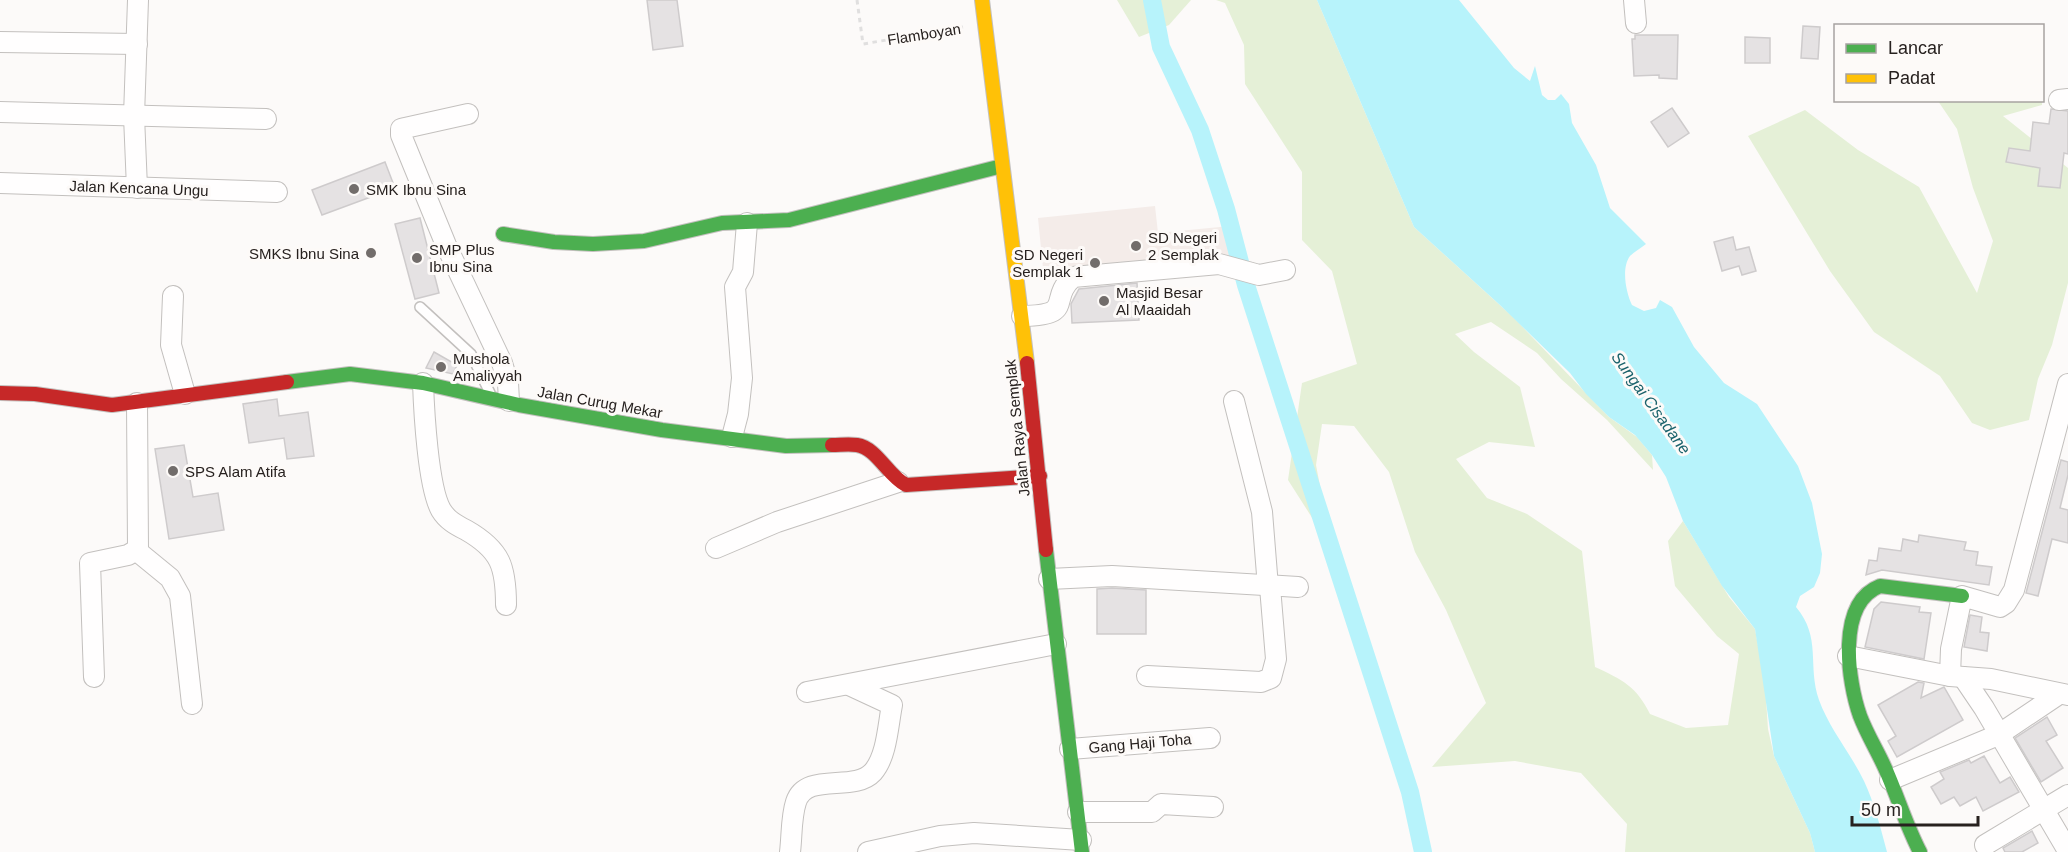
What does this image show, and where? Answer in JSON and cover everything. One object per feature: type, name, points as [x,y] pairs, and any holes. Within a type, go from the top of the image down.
[{"type":"street","points":[[136,188],[134,116],[138,0]]},
{"type":"street","name":"Jalan Raya Semplak","points":[[982,0],[1022,316],[1056,644],[1082,846]]},
{"type":"street","points":[[1634,0],[1635,23]]},
{"type":"street","points":[[0,42],[137,44]]},
{"type":"street","points":[[0,112],[266,119]]},
{"type":"street","points":[[468,114],[401,129],[401,135],[451,255],[502,363],[508,383],[500,400]]},
{"type":"street","points":[[503,234],[554,242],[592,244],[644,241],[722,223],[789,220],[1002,166]]},
{"type":"street","name":"Jalan Kencana Ungu","points":[[0,183],[277,192]]},
{"type":"street","points":[[732,437],[738,414],[742,378],[735,287],[743,272],[747,223]]},
{"type":"street","points":[[1022,316],[1042,316],[1057,309],[1073,277],[1219,264],[1259,275],[1285,270]]},
{"type":"street","points":[[173,296],[171,345],[185,394]]},
{"type":"street","name":"Jalan Curug Mekar","points":[[0,393],[35,394],[112,405],[350,374],[423,383],[601,421],[786,446],[858,445],[867,448],[898,482]]},
{"type":"street","points":[[423,383],[425,430],[440,508],[454,524],[490,546],[504,566],[506,605]]},
{"type":"street","points":[[1920,852],[1896,800],[1890,780],[1866,732],[1850,685],[1848,656],[1856,609],[1860,600],[1873,588],[1880,586],[1962,596],[2000,607],[2006,603],[2014,590],[2068,384]]},
{"type":"street","points":[[1147,676],[1261,682],[1271,678],[1276,659],[1262,512],[1234,401]]},
{"type":"street","points":[[137,403],[137,551]]},
{"type":"street","points":[[716,548],[777,522],[898,482],[906,485],[1040,476]]},
{"type":"street","points":[[94,677],[90,563],[137,551]]},
{"type":"street","points":[[137,551],[170,578],[180,596],[192,704]]},
{"type":"street","points":[[1049,579],[1112,576],[1298,587]]},
{"type":"street","points":[[1962,596],[1951,649],[1956,677],[1998,735],[2068,851]]},
{"type":"street","points":[[807,692],[1056,644]]},
{"type":"street","points":[[1848,656],[1956,677],[1991,679],[2064,694]]},
{"type":"street","points":[[790,852],[795,803],[799,794],[819,785],[860,780],[873,772],[879,761],[892,705],[849,685]]},
{"type":"street","points":[[1890,780],[1998,735],[2064,694]]},
{"type":"street","name":"Gang Haji Toha","points":[[1070,749],[1210,738]]},
{"type":"street","points":[[1985,845],[2068,795]]},
{"type":"street","points":[[1078,812],[1152,812],[1161,804],[1213,807]]},
{"type":"street","points":[[868,852],[940,836],[974,833],[1082,846]]},
{"type":"lane","points":[[420,307],[471,354],[500,400]]},
{"type":"path","name":"Flamboyan","points":[[857,0],[863,44],[985,24]]},
{"type":"shaded area","name":"SD Negeri 2 Semplak","points":[[1155,206],[1158,233],[1230,226],[1233,259],[1044,278],[1038,218]]},
{"type":"green space","points":[[1117,0],[1191,0],[1169,25],[1139,37]]},
{"type":"green space","points":[[1216,0],[1317,0],[1414,227],[1513,317],[1609,417],[1637,437],[1652,455],[1653,470],[1607,420],[1561,379],[1537,353],[1491,322],[1455,334],[1474,352],[1520,387],[1535,447],[1489,442],[1456,459],[1487,498],[1527,514],[1582,551],[1595,667],[1634,690],[1650,714],[1686,728],[1728,725],[1739,654],[1717,636],[1675,586],[1668,541],[1683,521],[1729,597],[1755,629],[1765,684],[1768,729],[1774,756],[1810,833],[1815,852],[1625,852],[1627,824],[1581,773],[1515,761],[1432,767],[1486,703],[1446,610],[1415,552],[1389,472],[1354,426],[1322,424],[1316,465],[1332,549],[1288,480],[1302,383],[1357,364],[1332,271],[1302,240],[1302,172],[1245,84],[1244,45],[1225,3]]},
{"type":"green space","points":[[1939,102],[2042,102],[2042,105],[2003,116],[2068,168],[2068,283],[2052,345],[2038,379],[2029,420],[1990,430],[1972,423],[1940,376],[1874,332],[1830,271],[1748,136],[1805,110],[1858,150],[1919,187],[1977,293],[1993,241],[1973,188],[1957,129]]},
{"type":"water","name":"Sungai Cisadane","points":[[1317,0],[1459,0],[1514,68],[1530,81],[1535,66],[1542,95],[1548,100],[1555,100],[1561,94],[1569,104],[1572,123],[1596,165],[1610,208],[1646,244],[1627,261],[1626,287],[1632,305],[1644,311],[1656,308],[1660,300],[1672,307],[1694,347],[1724,383],[1757,404],[1798,466],[1812,503],[1822,554],[1820,573],[1814,587],[1800,596],[1796,607],[1804,618],[1812,641],[1814,675],[1819,700],[1828,721],[1864,781],[1887,852],[1815,852],[1810,833],[1774,756],[1755,629],[1722,586],[1683,521],[1666,477],[1652,455],[1635,435],[1609,417],[1586,394],[1570,373],[1501,306],[1414,227]]},
{"type":"building","points":[[647,0],[677,0],[683,46],[653,50]]},
{"type":"building","points":[[1803,26],[1820,27],[1818,59],[1801,58]]},
{"type":"building","points":[[1635,35],[1678,35],[1677,79],[1659,78],[1659,75],[1634,76],[1632,39],[1635,39]]},
{"type":"building","points":[[1745,37],[1770,38],[1770,63],[1745,63]]},
{"type":"building","points":[[1672,108],[1689,133],[1668,147],[1651,122]]},
{"type":"building","points":[[2051,109],[2068,111],[2068,154],[2064,153],[2060,188],[2038,186],[2040,168],[2006,162],[2009,148],[2030,151],[2033,122],[2049,124]]},
{"type":"building","name":"SMK Ibnu Sina","points":[[385,162],[395,188],[322,215],[312,190]]},
{"type":"building","name":"SMP Plus Ibnu Sina","points":[[420,218],[439,293],[415,299],[395,224]]},
{"type":"building","points":[[1733,237],[1736,250],[1749,247],[1756,271],[1742,275],[1739,266],[1722,271],[1714,242]]},
{"type":"building","name":"Masjid Besar Al Maaidah","points":[[1137,283],[1139,320],[1072,323],[1071,304],[1079,289]]},
{"type":"building","name":"Mushola Amaliyyah","points":[[434,352],[457,365],[453,374],[426,368]]},
{"type":"building","points":[[277,399],[279,416],[308,412],[314,456],[287,459],[284,438],[249,443],[243,404]]},
{"type":"building","name":"SPS Alam Atifa","points":[[184,445],[193,497],[218,493],[224,530],[169,539],[155,449]]},
{"type":"building","points":[[2061,460],[2068,462],[2068,475],[2060,508],[2068,510],[2068,543],[2052,539],[2038,596],[2026,593]]},
{"type":"building","points":[[1919,535],[1966,542],[1964,550],[1978,552],[1976,565],[1992,567],[1989,585],[1882,570],[1866,575],[1869,560],[1877,561],[1879,548],[1901,551],[1903,539],[1918,542]]},
{"type":"building","points":[[1097,589],[1146,590],[1146,634],[1097,634]]},
{"type":"building","points":[[1881,602],[1920,607],[1919,612],[1931,613],[1924,659],[1865,647],[1874,609]]},
{"type":"building","points":[[1970,615],[1982,617],[1980,632],[1989,633],[1987,651],[1964,647]]},
{"type":"building","points":[[1918,682],[1924,683],[1921,698],[1944,687],[1963,720],[1897,757],[1888,741],[1896,736],[1878,705]]},
{"type":"building","points":[[2047,717],[2057,735],[2046,741],[2063,768],[2041,782],[2015,738]]},
{"type":"building","points":[[1984,756],[2000,783],[2010,777],[2019,792],[1983,811],[1976,797],[1960,806],[1954,797],[1941,804],[1931,787],[1944,779],[1940,772],[1969,760],[1971,763]]},
{"type":"building","points":[[2032,831],[2038,843],[2022,852],[2005,852],[2003,848]]},
{"type":"waterway","points":[[1152,0],[1161,47],[1200,130],[1226,209],[1246,285],[1410,792],[1423,852]]},
{"type":"traffic: fast","points":[[503,234],[554,242],[593,244],[644,241],[722,223],[789,220],[1002,166]]},
{"type":"traffic: fast","points":[[287,382],[350,374],[423,383],[519,405],[662,430],[786,446],[832,445]]},
{"type":"traffic: fast","points":[[1046,550],[1082,852]]},
{"type":"traffic: fast","points":[[1920,852],[1885,768],[1860,716],[1849,664],[1851,626],[1857,609],[1866,595],[1880,586],[1962,596]]},
{"type":"traffic: slow","points":[[982,0],[1027,363]]},
{"type":"traffic: jam","points":[[1027,363],[1046,550]]},
{"type":"traffic: jam","points":[[0,393],[35,394],[112,405],[287,382]]},
{"type":"traffic: jam","points":[[832,445],[864,447],[906,485],[1040,476]]},
{"type":"place","name":"SMK Ibnu Sina","points":[[354,189]]},
{"type":"place","name":"SD Negeri 2 Semplak","points":[[1136,246]]},
{"type":"place","name":"SMKS Ibnu Sina","points":[[371,253]]},
{"type":"place","name":"SMP Plus Ibnu Sina","points":[[417,258]]},
{"type":"place","name":"SD Negeri Semplak 1","points":[[1095,263]]},
{"type":"place","name":"Masjid Besar Al Maaidah","points":[[1104,301]]},
{"type":"place","name":"Mushola Amaliyyah","points":[[441,367]]},
{"type":"place","name":"SPS Alam Atifa","points":[[173,471]]}]
